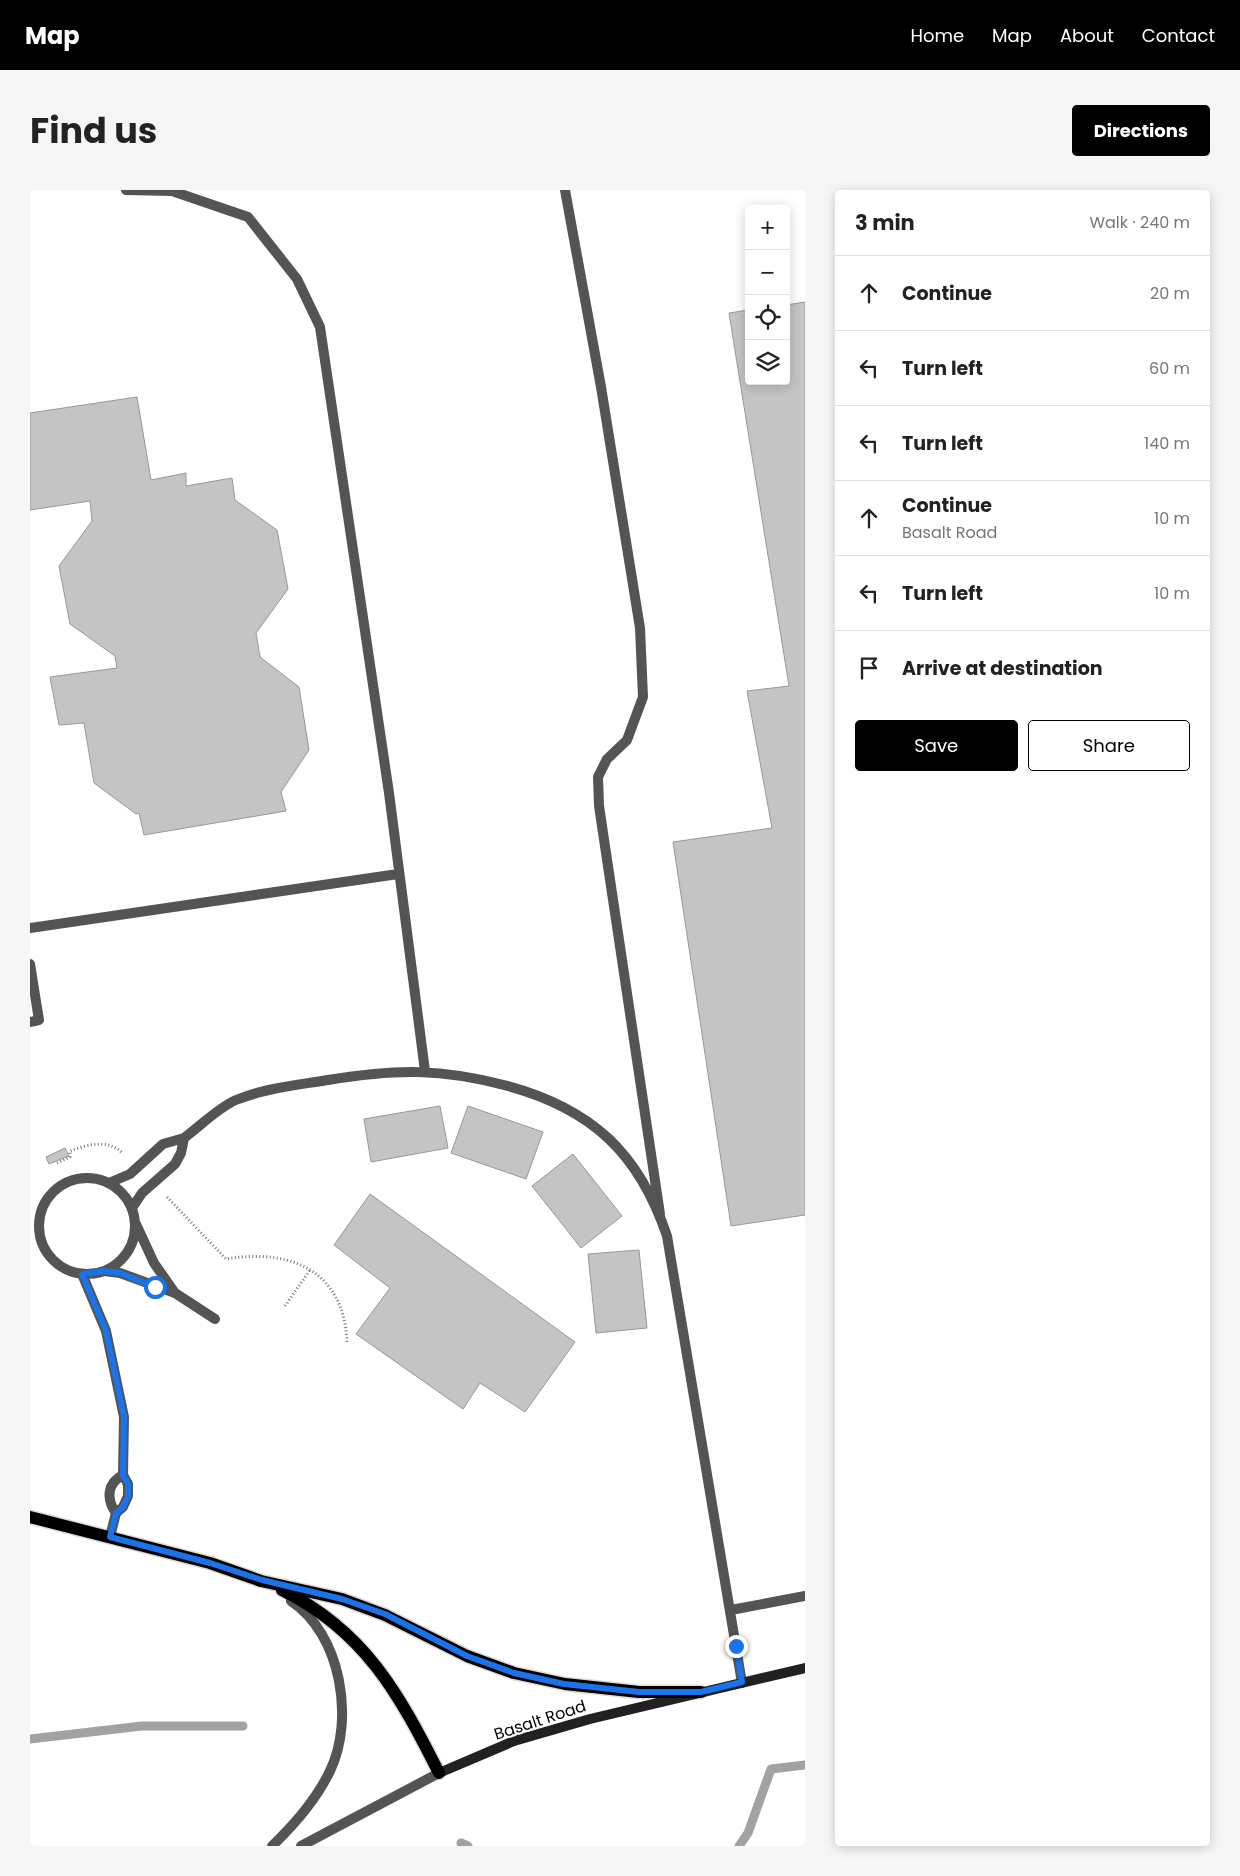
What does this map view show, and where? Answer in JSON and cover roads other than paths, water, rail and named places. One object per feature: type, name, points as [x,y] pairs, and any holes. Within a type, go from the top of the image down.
[{"type":"main road","points":[[30,1517],[210,1563],[262,1580],[342,1599],[385,1614],[467,1656],[514,1673],[564,1684],[639,1692],[701,1692]]},
{"type":"main road","points":[[262,1580],[310,1604],[351,1637],[388,1680],[439,1773]]},
{"type":"street","name":"Basalt Road","points":[[439,1773],[514,1741],[590,1719],[805,1668]]},
{"type":"lane","points":[[126,190],[172,191],[248,217],[297,279],[320,327],[384,758],[425,1071]]},
{"type":"lane","points":[[565,190],[601,387],[640,628],[643,697],[627,740],[607,759],[598,777],[599,806],[660,1214],[667,1236],[676,1284],[742,1682]]},
{"type":"lane","points":[[30,928],[398,874]]},
{"type":"lane","points":[[30,964],[39,1020],[30,1022]]},
{"type":"lane","points":[[109,1183],[130,1174],[163,1144],[184,1138],[234,1100],[262,1091],[359,1075],[425,1071],[468,1075],[517,1088],[570,1109],[586,1118],[603,1132],[629,1160],[660,1214]]},
{"type":"lane","points":[[132,1208],[142,1193],[175,1164],[181,1153],[184,1138]]},
{"type":"lane","points":[[175,1292],[154,1263],[135,1223],[132,1208],[125,1196],[109,1183],[94,1178],[79,1178],[64,1184],[52,1192],[34,1218],[44,1250],[54,1262],[67,1270],[82,1274],[104,1271],[120,1273],[175,1292],[215,1319]]},
{"type":"lane","points":[[104,1271],[124,1257],[130,1247],[135,1223]]},
{"type":"lane","points":[[82,1274],[106,1331],[124,1417],[123,1475],[128,1484],[128,1496],[123,1507],[116,1513],[110,1537]]},
{"type":"lane","points":[[116,1513],[108,1498],[110,1487],[114,1479],[123,1475]]},
{"type":"lane","points":[[262,1580],[300,1606],[321,1632],[336,1663],[342,1696],[341,1732],[331,1769],[310,1805],[272,1846]]},
{"type":"lane","points":[[730,1610],[805,1596]]},
{"type":"lane","name":"Basalt Road","points":[[301,1846],[439,1773]]},
{"type":"waterway","points":[[30,1739],[142,1726],[243,1726]]},
{"type":"waterway","points":[[739,1846],[748,1833],[771,1769],[805,1765]]},
{"type":"waterway","points":[[461,1843],[468,1846]]}]
